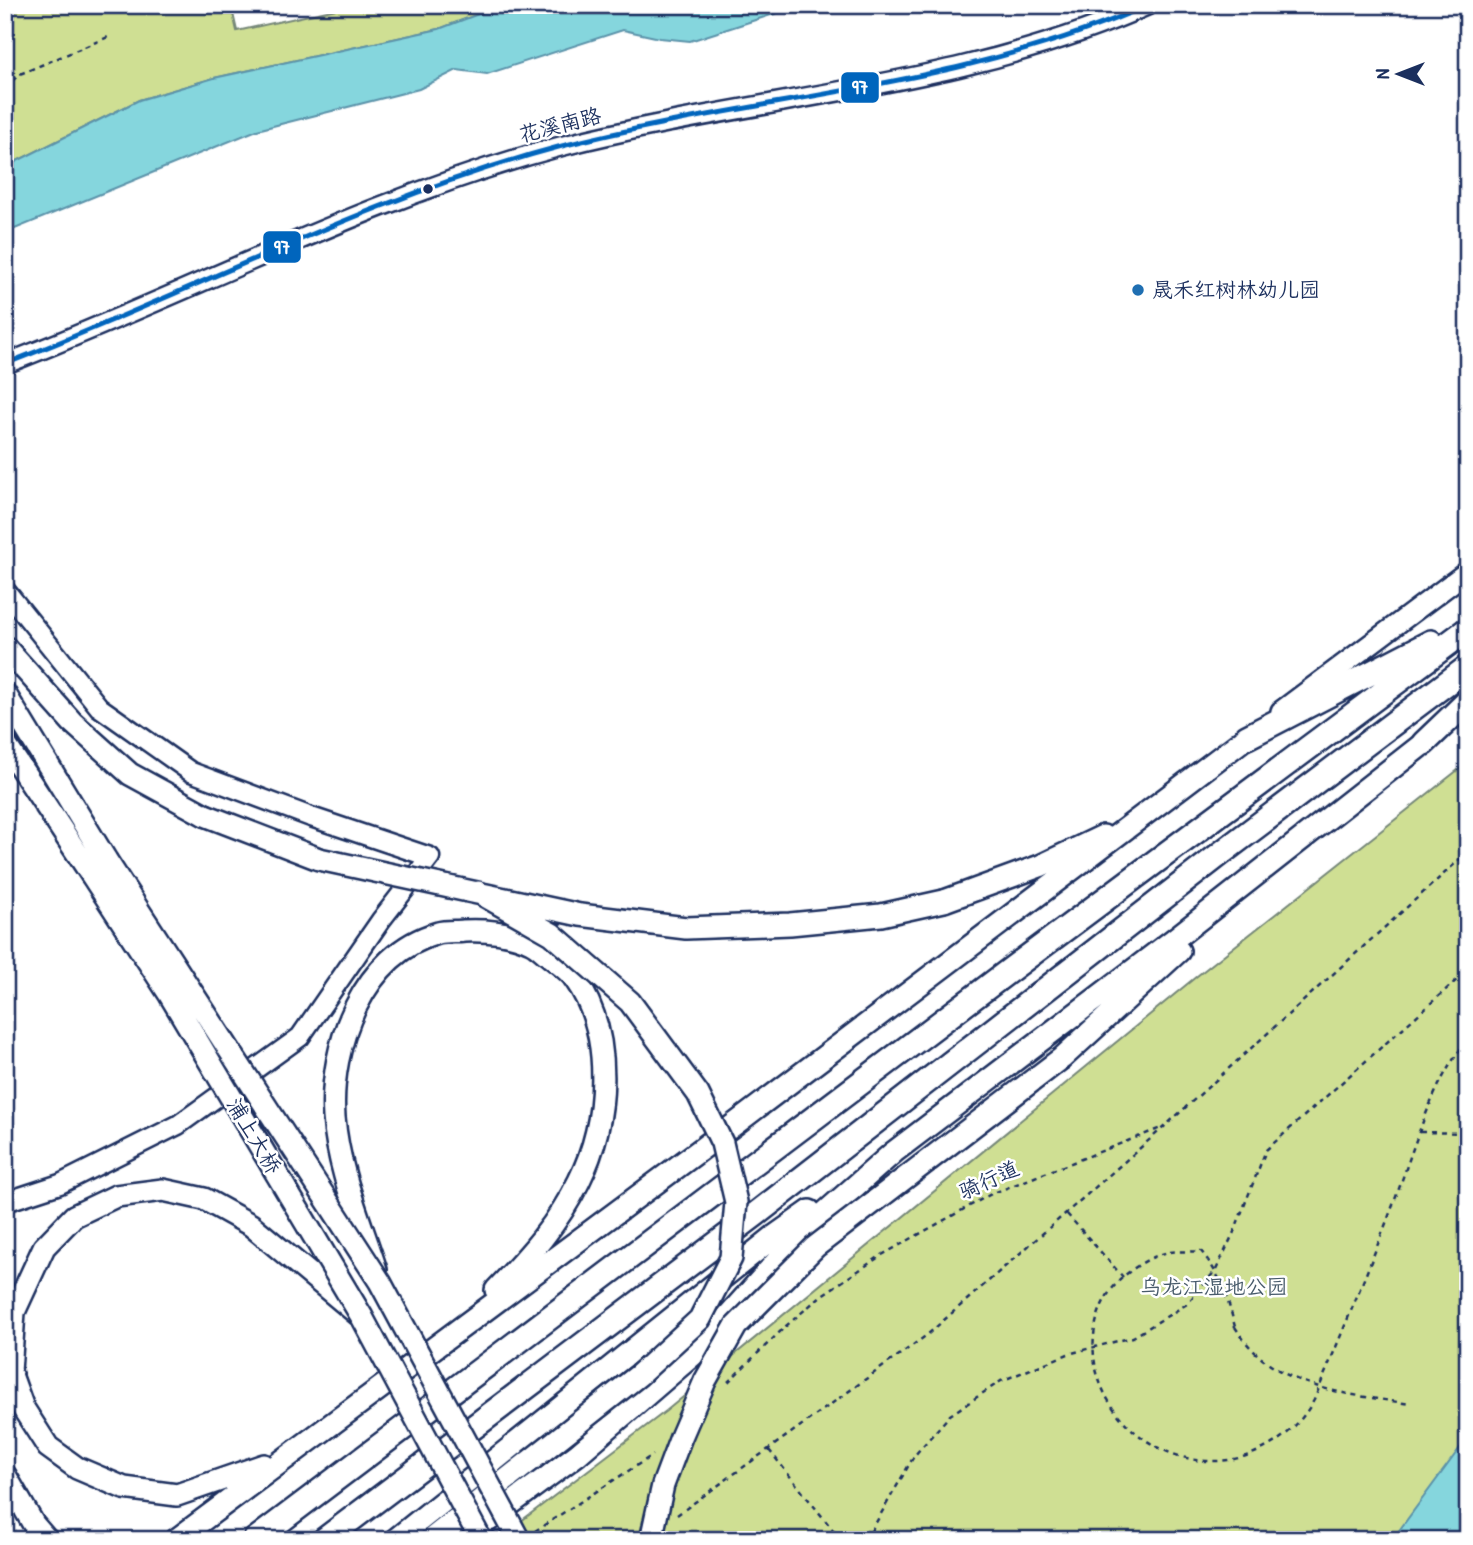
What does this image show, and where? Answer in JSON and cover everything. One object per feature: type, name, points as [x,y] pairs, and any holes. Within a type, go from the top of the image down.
[{"type":"highway","points":[[1247,737],[1468,623]]},
{"type":"highway","points":[[256,1540],[1014,967],[1468,629]]},
{"type":"highway","points":[[324,1540],[756,1214],[1224,851],[1468,667]]},
{"type":"highway","points":[[1424,743],[1468,701]]},
{"type":"main road","points":[[176,1540],[282,1459],[444,1342],[1468,571]]},
{"type":"main road","points":[[5,647],[72,722],[130,774],[205,815],[318,859],[580,915],[686,928],[790,924],[881,915],[944,901],[1040,866],[1143,817]]},
{"type":"main road","points":[[5,694],[99,867],[380,1282],[526,1536]]},
{"type":"main road","points":[[395,1540],[776,1235],[894,1152],[1468,711]]},
{"type":"main road","name":"浦上大桥","points":[[5,744],[99,867],[170,995],[362,1317],[481,1540]]},
{"type":"main road","points":[[651,1540],[663,1485],[681,1437],[705,1381],[736,1326],[815,1247],[1062,1058],[1318,824]]},
{"type":"main road","points":[[430,1540],[639,1375],[700,1319],[731,1258],[736,1202],[722,1143],[698,1094],[630,1002],[552,933],[478,892]]},
{"type":"main road","points":[[380,1282],[339,1157],[334,1116],[335,1080],[345,1032],[366,986],[402,949],[439,933],[491,930],[532,942],[574,977],[589,1003],[598,1032],[604,1067],[597,1131],[579,1181],[544,1239],[444,1342]]},
{"type":"main road","points":[[462,1540],[578,1454],[694,1354],[803,1232],[894,1152]]},
{"type":"main road","points":[[282,1459],[177,1495],[124,1488],[77,1468],[48,1447],[23,1408],[10,1372],[14,1312],[44,1247],[74,1216],[116,1196],[163,1191],[204,1199],[251,1225],[362,1317]]},
{"type":"main road","points":[[5,1475],[34,1525],[47,1540]]},
{"type":"street","name":"花溪南路","points":[[5,365],[321,230],[503,163],[564,146],[680,120],[976,64],[1045,46],[1148,5]]},
{"type":"street","points":[[5,590],[99,708],[191,772],[311,817],[430,857],[381,920],[300,1037],[178,1125],[60,1184],[5,1202]]},
{"type":"path","points":[[5,87],[20,74],[108,37]]},
{"type":"path","name":"骑行道","points":[[721,1389],[822,1294],[882,1255],[991,1194],[1164,1127],[1468,852]]},
{"type":"path","points":[[866,1540],[914,1456],[950,1415],[1001,1381],[1068,1354],[1133,1337],[1187,1304],[1216,1269],[1234,1232],[1266,1150],[1468,970]]},
{"type":"path","points":[[1409,1404],[1335,1391],[1289,1376],[1252,1350],[1235,1327],[1216,1269],[1201,1251],[1168,1252],[1132,1268],[1110,1289],[1098,1313],[1092,1348],[1101,1385],[1116,1414],[1140,1436],[1165,1452],[1192,1459],[1231,1460],[1280,1440],[1304,1417],[1314,1400],[1367,1274],[1433,1097],[1468,1039]]},
{"type":"path","points":[[673,1518],[927,1335],[1164,1127]]},
{"type":"path","points":[[1420,1132],[1468,1133]]},
{"type":"path","points":[[1066,1213],[1123,1277]]},
{"type":"path","points":[[768,1449],[841,1540]]},
{"type":"path","points":[[526,1536],[656,1453]]},
{"type":"green space","points":[[5,5],[231,5],[237,31],[354,5],[502,5],[439,29],[214,78],[139,100],[5,167]]},
{"type":"green space","name":"乌龙江湿地公园","points":[[1468,762],[1468,1493],[1432,1540],[496,1540],[666,1411],[1197,976]]},
{"type":"water","points":[[502,5],[802,5],[690,41],[623,30],[487,74],[457,70],[419,89],[257,130],[5,233],[5,167],[139,100],[214,78],[439,29]]},
{"type":"water","points":[[1468,1437],[1468,1540],[1392,1540]]},
{"type":"transit line","name":"97","points":[[5,364],[281,247],[490,167],[562,146],[636,129],[933,73],[1078,33],[1148,5]]},
{"type":"place","name":"晟禾红树林幼儿园","points":[[1138,290]]}]
